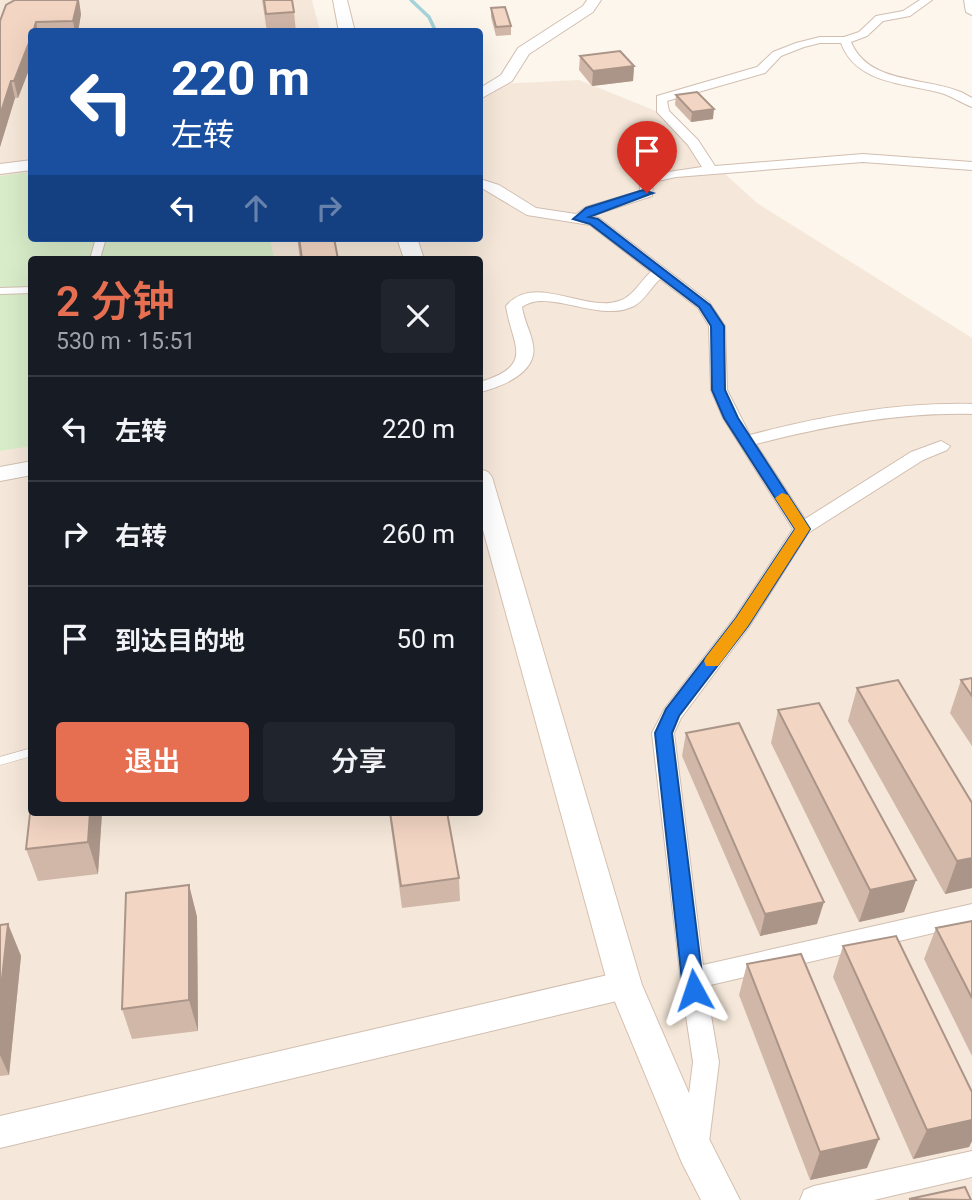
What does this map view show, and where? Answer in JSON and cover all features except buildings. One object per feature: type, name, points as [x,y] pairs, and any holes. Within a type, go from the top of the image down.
[{"type":"main road","points":[[340,0],[346,28]]},
{"type":"main road","points":[[483,488],[625,985],[695,1150],[721,1200]]},
{"type":"street","points":[[483,92],[507,78],[523,51],[588,9],[594,0]]},
{"type":"street","points":[[711,170],[693,143],[663,112],[661,99],[761,70],[777,54],[800,45],[820,40],[845,40],[863,34],[880,18],[906,14],[927,0]]},
{"type":"street","points":[[969,0],[972,12]]},
{"type":"street","points":[[845,40],[848,54],[859,64],[912,85],[947,91],[972,103]]},
{"type":"street","points":[[579,219],[590,210],[647,193],[646,179],[676,173],[863,158],[972,166]]},
{"type":"street","points":[[0,169],[28,166]]},
{"type":"street","points":[[483,184],[532,212],[594,221],[704,305],[717,326],[719,390],[731,418],[802,529]]},
{"type":"street","points":[[483,386],[502,382],[526,359],[528,352],[514,318],[517,301],[532,296],[611,308],[634,302],[653,276],[660,272]]},
{"type":"street","points":[[0,291],[28,290]]},
{"type":"street","points":[[746,441],[808,425],[935,408],[956,411],[972,409]]},
{"type":"street","points":[[695,1150],[706,1062],[663,733],[672,713],[742,622],[802,529],[916,456],[941,446]]},
{"type":"street","points":[[0,474],[28,469]]},
{"type":"street","points":[[693,978],[972,914]]},
{"type":"street","points":[[0,1132],[625,985]]},
{"type":"street","points":[[814,1200],[972,1164]]},
{"type":"lane","points":[[0,761],[28,753]]},
{"type":"shaded area","points":[[0,0],[312,0],[319,28],[28,28],[28,242],[483,242],[483,85],[579,80],[656,111],[757,203],[972,338],[972,1200],[0,1200]]},
{"type":"green space","points":[[28,172],[28,242],[271,242],[273,256],[28,256],[28,446],[0,451],[0,176]]},
{"type":"waterway","points":[[411,0],[429,17],[434,28]]},
{"type":"slow traffic","points":[[712,661],[742,622],[802,529],[782,498]]},
{"type":"route","points":[[647,193],[590,210],[579,219],[594,221],[704,305],[717,326],[719,390],[731,418],[802,529],[742,622],[672,713],[663,733],[694,990]]}]
